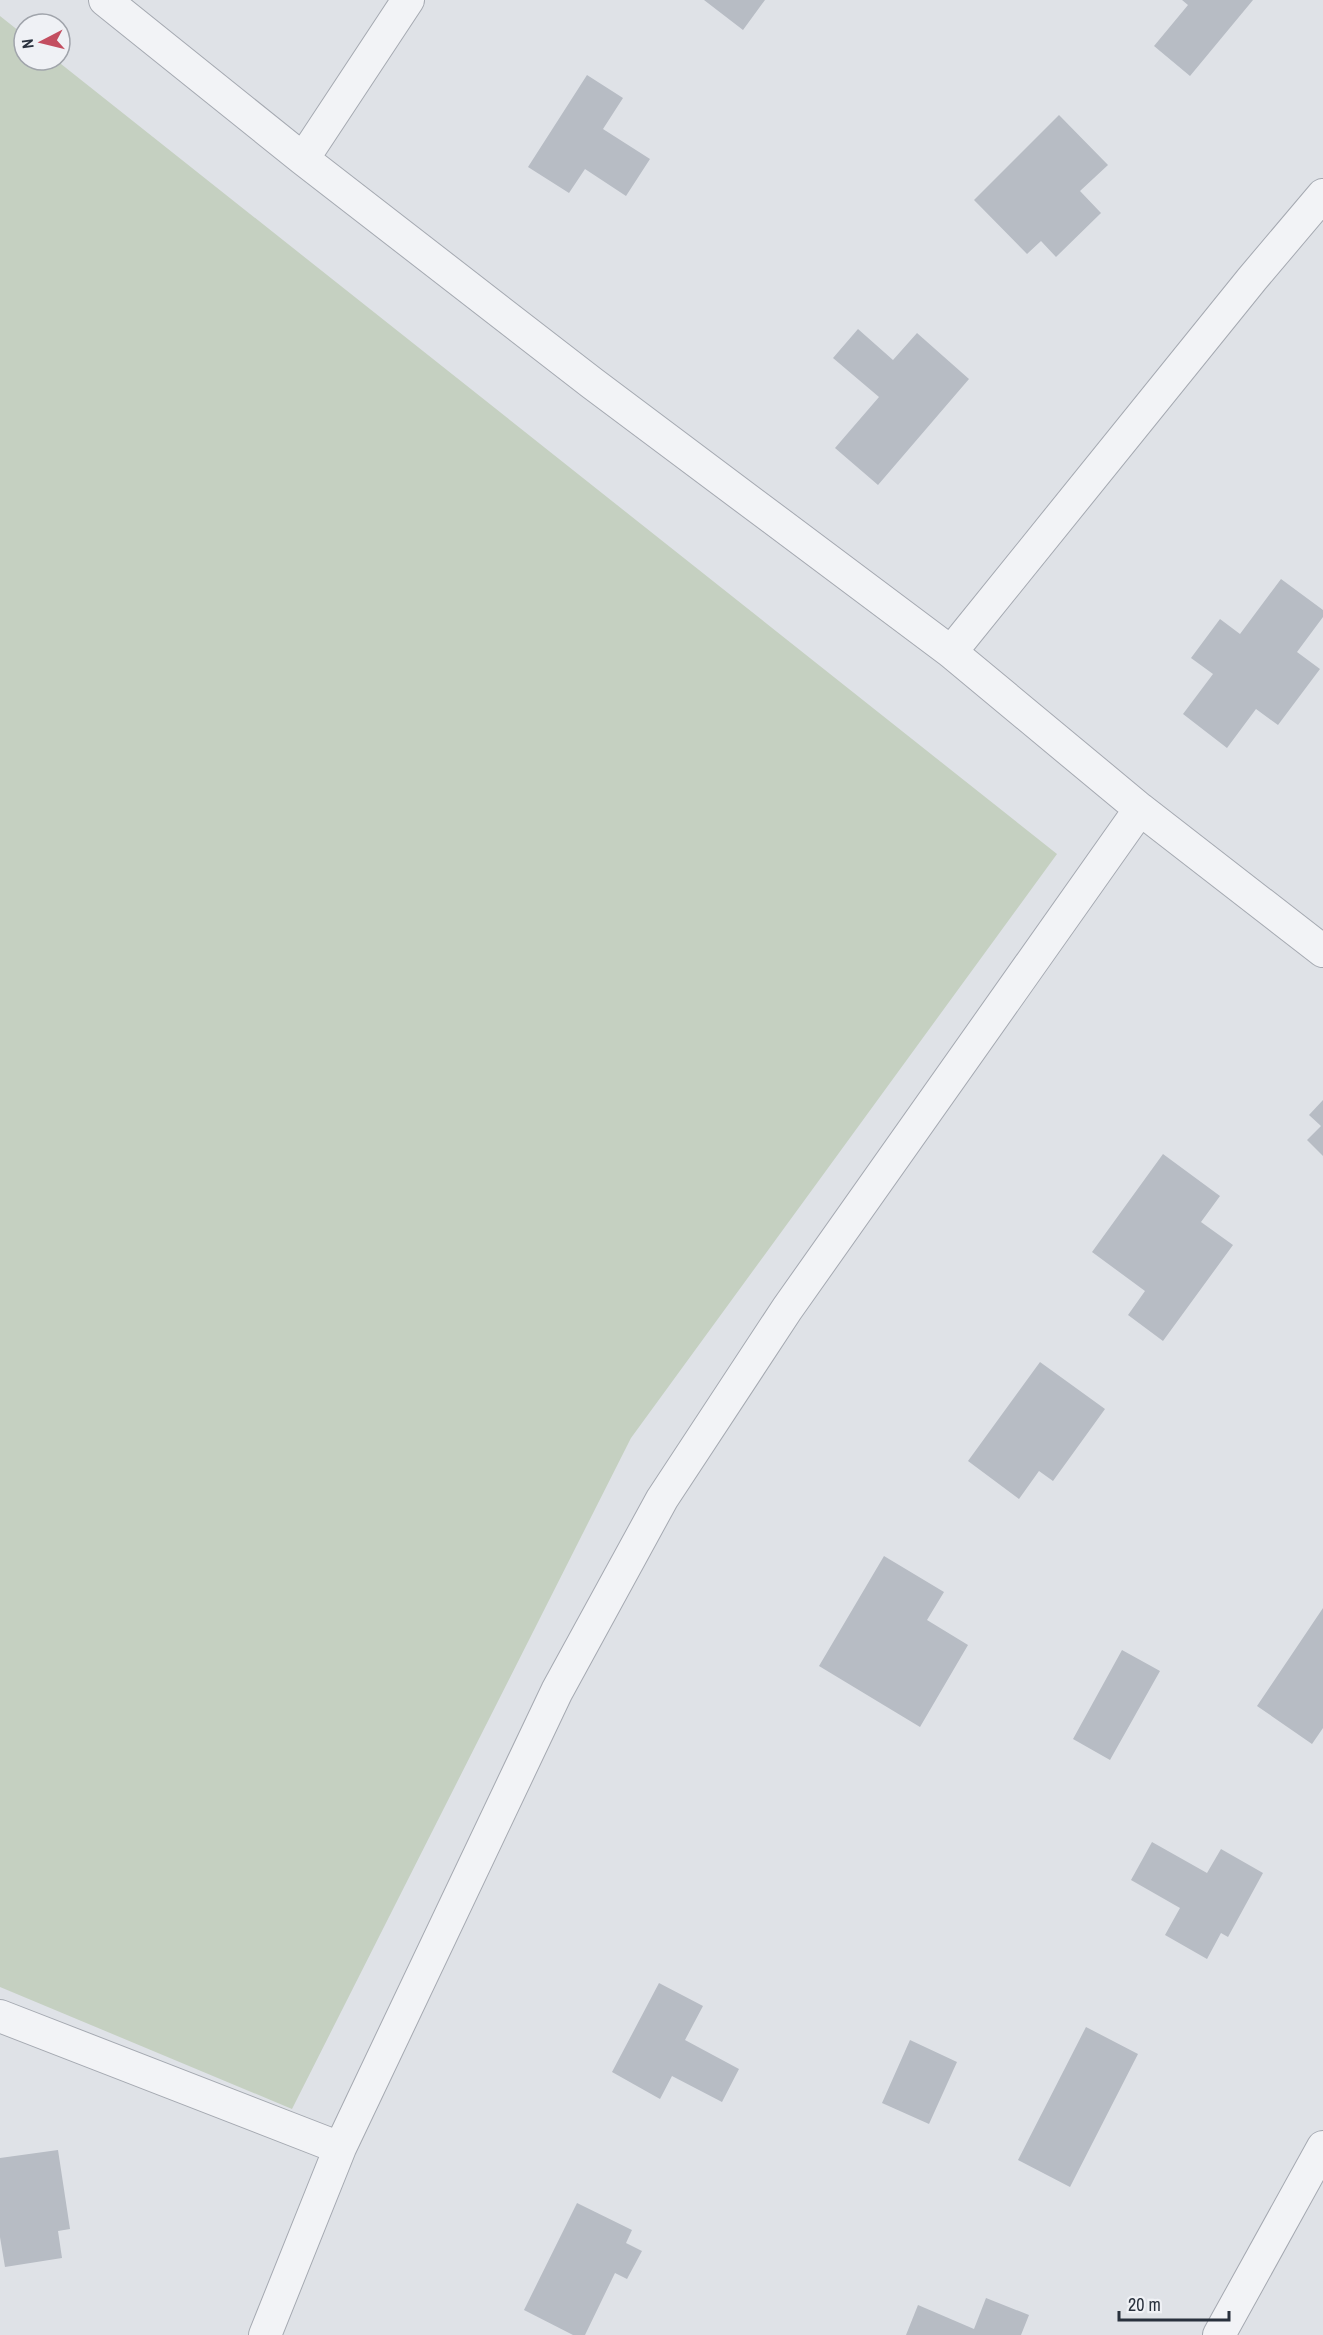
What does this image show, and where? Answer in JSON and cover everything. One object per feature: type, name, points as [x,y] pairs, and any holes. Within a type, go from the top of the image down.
[{"type":"street","points":[[105,0],[303,159],[592,383],[951,652],[1140,809],[1323,951]]},
{"type":"street","points":[[303,159],[408,0]]},
{"type":"street","points":[[951,652],[1252,279],[1323,195]]},
{"type":"street","points":[[265,2335],[340,2148],[557,1691],[662,1499],[787,1309],[1140,809]]},
{"type":"street","points":[[0,2016],[340,2148]]},
{"type":"street","points":[[1219,2335],[1323,2147]]},
{"type":"green space","points":[[0,16],[12,26],[12,72],[71,72],[1057,854],[631,1438],[292,2109],[0,1987]]},
{"type":"building","points":[[704,0],[765,0],[743,30]]},
{"type":"building","points":[[1182,0],[1253,0],[1190,76],[1154,46],[1188,5]]},
{"type":"building","points":[[587,75],[623,98],[603,129],[650,159],[626,196],[585,169],[569,193],[528,167]]},
{"type":"building","points":[[1059,115],[1108,165],[1080,191],[1101,213],[1056,257],[1041,241],[1027,254],[974,200]]},
{"type":"building","points":[[858,329],[893,360],[917,333],[969,379],[878,485],[835,448],[879,397],[833,358]]},
{"type":"building","points":[[1281,579],[1323,610],[1323,617],[1297,652],[1320,669],[1278,725],[1256,709],[1227,748],[1183,714],[1213,674],[1191,658],[1220,619],[1240,634]]},
{"type":"building","points":[[1323,1100],[1323,1156],[1307,1140],[1321,1126],[1309,1115]]},
{"type":"building","points":[[1163,1154],[1220,1196],[1201,1222],[1233,1245],[1163,1341],[1128,1315],[1145,1291],[1092,1252]]},
{"type":"building","points":[[1040,1362],[1105,1409],[1053,1481],[1039,1471],[1019,1499],[968,1461]]},
{"type":"building","points":[[884,1556],[944,1592],[927,1620],[968,1645],[920,1727],[819,1666]]},
{"type":"building","points":[[1323,1608],[1323,1728],[1312,1744],[1257,1706]]},
{"type":"building","points":[[1122,1650],[1160,1671],[1110,1760],[1073,1739]]},
{"type":"building","points":[[1152,1842],[1207,1873],[1221,1849],[1263,1873],[1228,1937],[1221,1933],[1207,1959],[1165,1935],[1180,1908],[1131,1880]]},
{"type":"building","points":[[659,1983],[703,2006],[685,2040],[739,2069],[722,2102],[672,2076],[660,2099],[612,2072]]},
{"type":"building","points":[[1086,2027],[1138,2054],[1070,2187],[1018,2160]]},
{"type":"building","points":[[910,2040],[957,2062],[929,2124],[882,2103]]},
{"type":"building","points":[[58,2150],[70,2229],[58,2231],[62,2258],[5,2267],[0,2237],[0,2158]]},
{"type":"building","points":[[577,2203],[632,2230],[626,2243],[642,2251],[627,2279],[615,2273],[585,2335],[573,2335],[524,2310]]},
{"type":"building","points":[[986,2298],[1029,2315],[1021,2335],[906,2335],[918,2305],[974,2329]]}]
